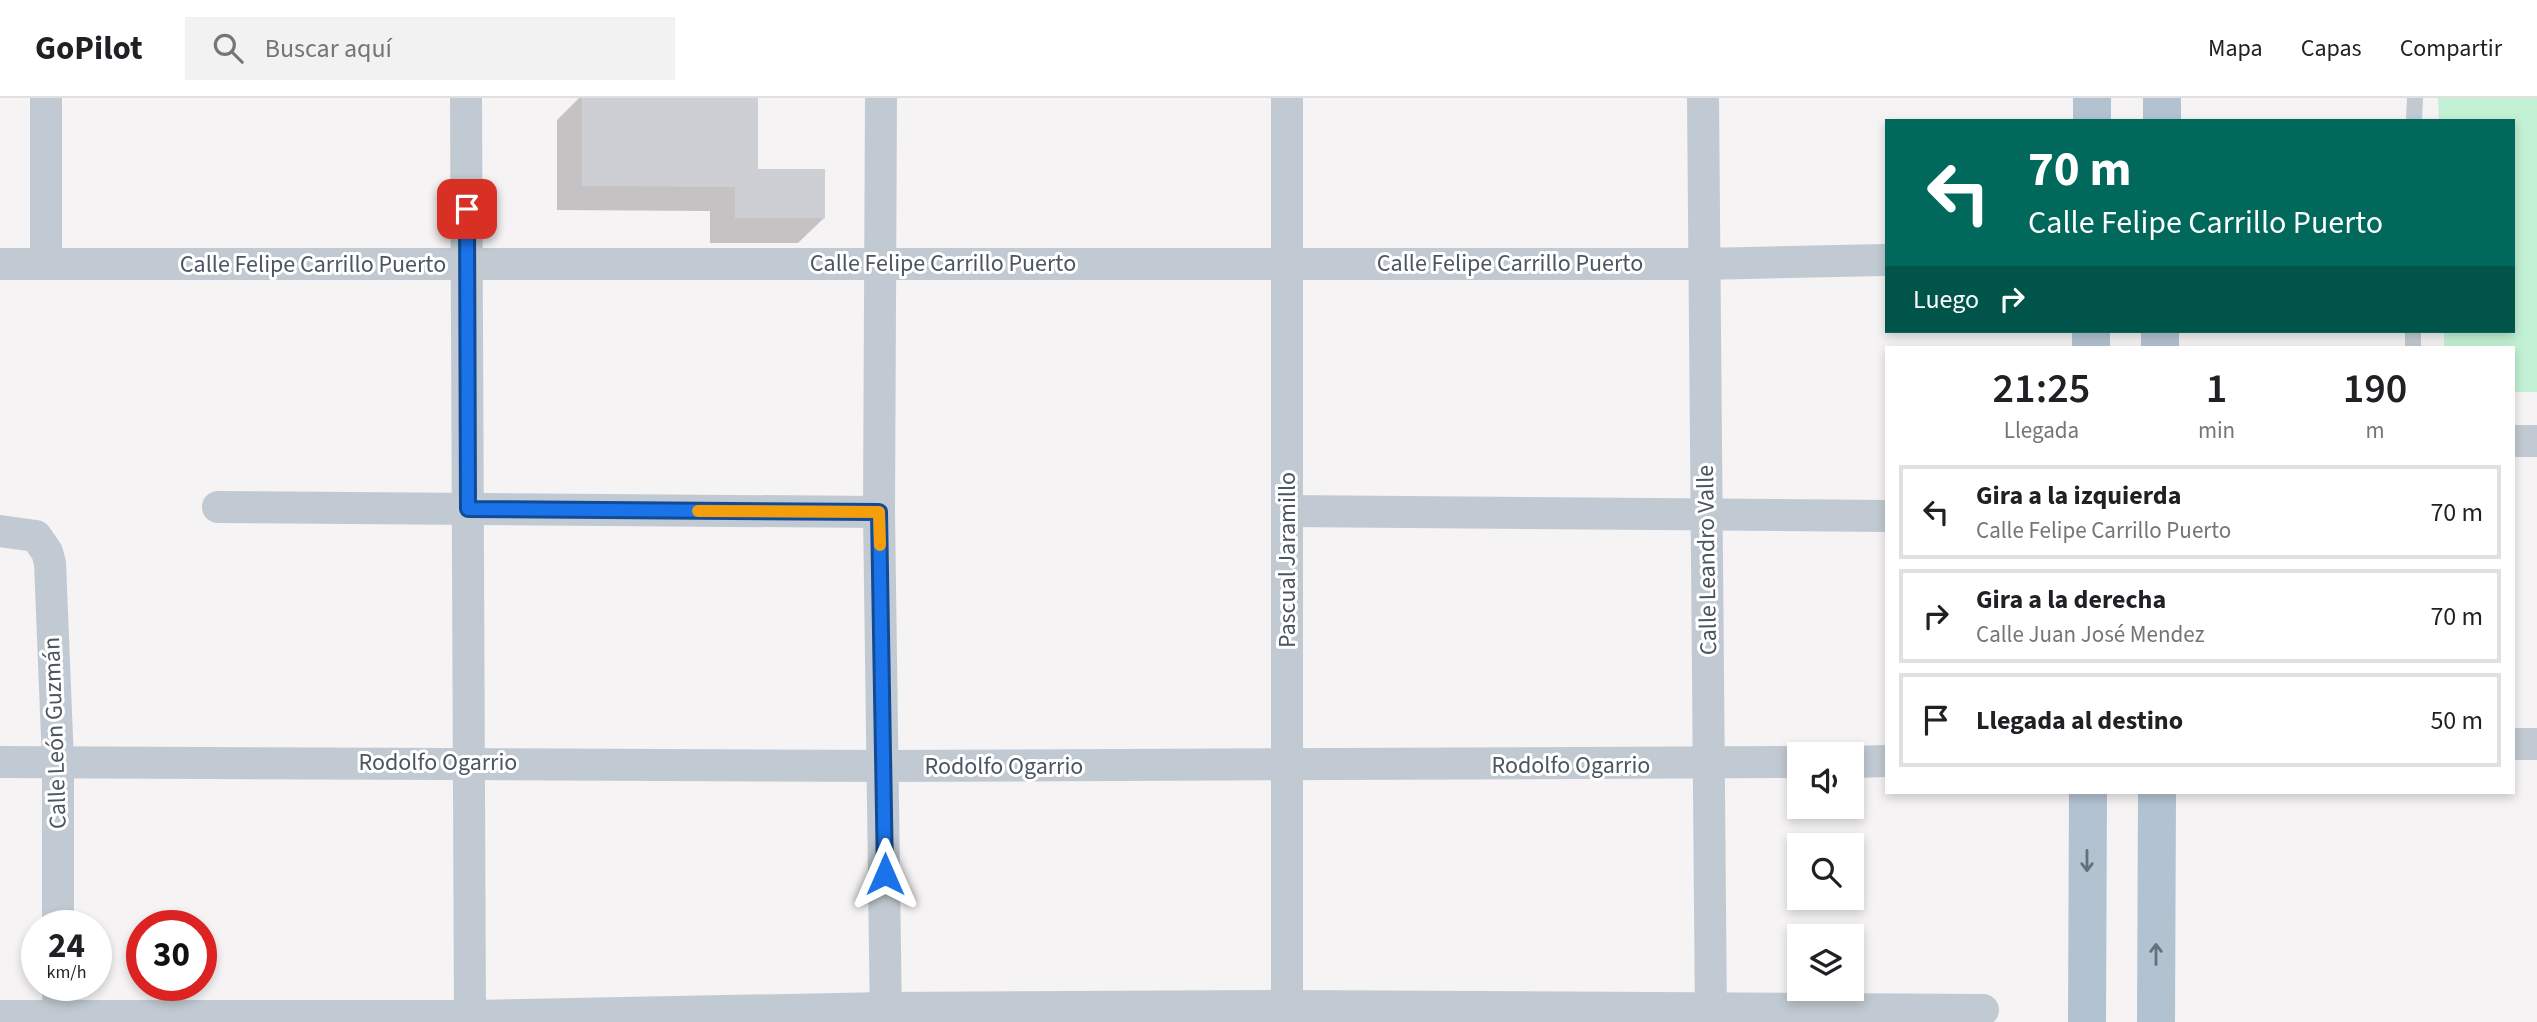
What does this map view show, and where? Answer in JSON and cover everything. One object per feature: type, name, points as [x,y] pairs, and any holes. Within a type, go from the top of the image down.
[{"type":"main road","points":[[2092,98],[2092,119]]},
{"type":"main road","points":[[2162,98],[2162,119]]},
{"type":"main road","points":[[2087,1022],[2088,794]]},
{"type":"main road","points":[[2156,1022],[2157,794]]},
{"type":"street","points":[[46,98],[46,263]]},
{"type":"street","points":[[466,98],[470,1019]]},
{"type":"street","points":[[881,98],[879,512],[885,766],[886,1015]]},
{"type":"street","name":"Pascual Jaramillo","points":[[1287,98],[1287,1014]]},
{"type":"street","name":"Calle Leandro Valle","points":[[1703,98],[1702,264],[1711,1014]]},
{"type":"street","name":"Calle Felipe Carrillo Puerto","points":[[0,264],[1702,264],[1885,260]]},
{"type":"street","points":[[2515,441],[2537,441]]},
{"type":"street","points":[[218,507],[879,512]]},
{"type":"street","points":[[1287,511],[1885,516]]},
{"type":"street","name":"Calle León Guzmán","points":[[0,531],[26,532],[42,541],[50,563],[58,762],[58,910]]},
{"type":"street","points":[[2515,744],[2537,744]]},
{"type":"street","points":[[1864,762],[1885,761]]},
{"type":"street","name":"Rodolfo Ogarrio","points":[[0,762],[469,762],[885,766],[1787,762]]},
{"type":"street","points":[[0,1016],[58,1008],[470,1019],[886,1015],[1711,1014],[1983,1010]]},
{"type":"lane","points":[[2414,119],[2415,98]]},
{"type":"green space","points":[[2438,98],[2537,98],[2537,392],[2515,392],[2515,346],[2444,346],[2444,333],[2515,333],[2515,119],[2439,119]]},
{"type":"building","points":[[582,98],[758,98],[758,169],[825,169],[825,218],[735,218],[735,187],[582,186]]},
{"type":"slow traffic","points":[[698,511],[879,512],[880,545]]},
{"type":"route","points":[[467,209],[468,509],[879,512],[885,874]]}]
